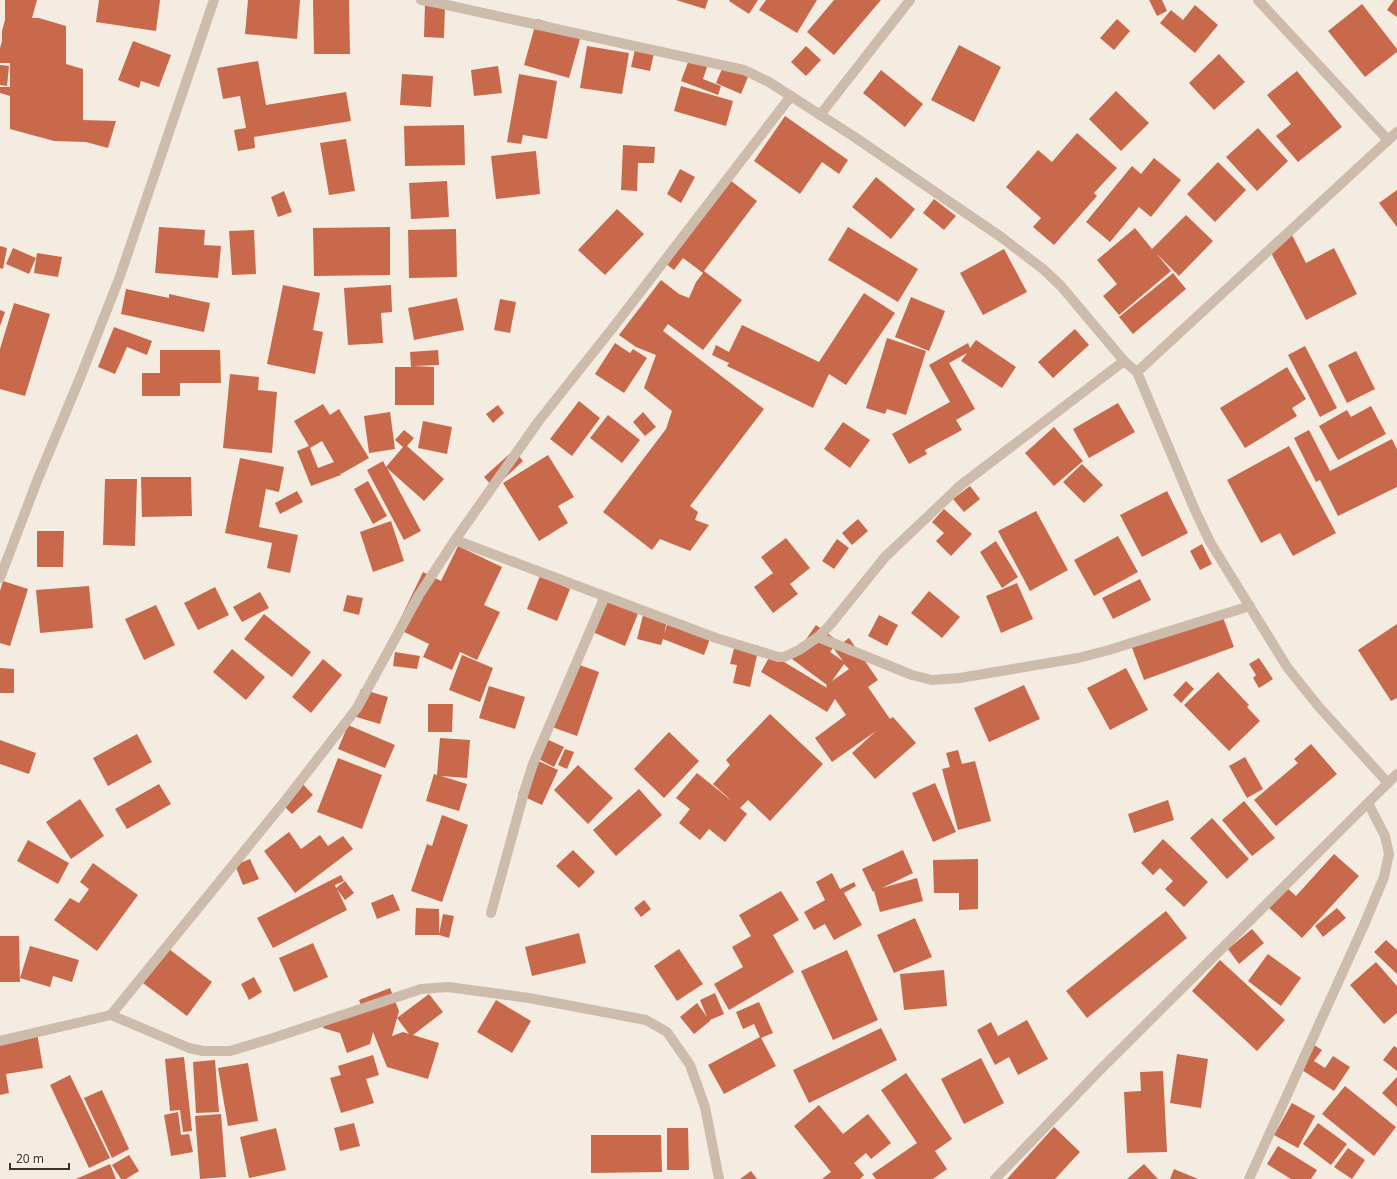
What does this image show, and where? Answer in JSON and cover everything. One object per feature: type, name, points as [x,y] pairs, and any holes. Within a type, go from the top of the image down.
[{"type":"street","points":[[0,578],[37,481],[119,279],[214,0]]},
{"type":"street","points":[[421,0],[446,4],[744,70],[769,82],[853,136],[1001,237],[1043,269],[1061,286],[1124,361],[1137,372],[1194,508],[1210,542],[1287,667],[1319,707],[1388,783]]},
{"type":"street","points":[[820,115],[910,0]]},
{"type":"street","points":[[1258,0],[1388,140]]},
{"type":"street","points":[[111,1015],[281,806],[357,708],[419,595],[455,540],[538,422],[615,325],[791,96]]},
{"type":"street","points":[[1137,372],[1397,132]]},
{"type":"street","points":[[455,540],[716,638],[778,657],[784,657],[799,650],[818,637],[830,625],[885,557],[961,485],[1124,361]]},
{"type":"street","points":[[491,913],[533,764],[605,596]]},
{"type":"street","points":[[818,637],[912,676],[932,680],[960,678],[1078,658],[1250,606]]},
{"type":"street","points":[[994,1179],[1098,1072],[1397,774]]},
{"type":"street","points":[[1249,1179],[1364,925],[1384,877],[1389,854],[1385,836],[1368,803]]},
{"type":"street","points":[[0,1041],[111,1015],[189,1048],[203,1051],[230,1051],[421,989],[448,987],[529,998],[646,1020],[667,1032],[690,1065],[705,1107],[719,1179]]},
{"type":"building","points":[[5,0],[37,0],[32,18],[39,18],[66,26],[66,64],[83,69],[83,120],[116,121],[108,148],[86,142],[54,141],[10,129],[10,96],[0,93],[0,87],[10,87],[10,63],[0,63],[0,48],[5,20]]},
{"type":"building","points":[[99,0],[160,0],[156,31],[96,22]]},
{"type":"building","points":[[248,0],[300,0],[297,39],[245,34]]},
{"type":"building","points":[[313,0],[349,0],[350,54],[314,54]]},
{"type":"building","points":[[676,0],[708,0],[705,9]]},
{"type":"building","points":[[758,0],[749,14],[729,1]]},
{"type":"building","points":[[766,0],[817,0],[797,33],[759,10]]},
{"type":"building","points":[[834,0],[881,0],[834,55],[807,32]]},
{"type":"building","points":[[1149,0],[1162,0],[1167,11],[1157,16]]},
{"type":"building","points":[[1394,0],[1397,0],[1397,17],[1387,10]]},
{"type":"building","points":[[425,3],[445,4],[444,38],[424,37]]},
{"type":"building","points":[[1362,4],[1397,49],[1397,52],[1365,77],[1328,31]]},
{"type":"building","points":[[1195,5],[1218,25],[1195,53],[1160,23],[1171,10],[1183,20]]},
{"type":"building","points":[[537,19],[582,32],[569,78],[524,65]]},
{"type":"building","points":[[1117,19],[1130,31],[1114,50],[1100,38]]},
{"type":"building","points":[[133,41],[171,55],[159,87],[141,81],[139,88],[118,80]]},
{"type":"building","points":[[636,45],[655,49],[650,71],[631,67]]},
{"type":"building","points":[[959,45],[1001,67],[974,122],[931,100]]},
{"type":"building","points":[[587,46],[629,53],[622,94],[580,88]]},
{"type":"building","points":[[806,46],[821,60],[806,76],[791,62]]},
{"type":"building","points":[[691,54],[709,61],[703,79],[721,86],[718,95],[681,81]]},
{"type":"building","points":[[1219,54],[1245,82],[1214,110],[1189,83]]},
{"type":"building","points":[[258,61],[266,105],[346,92],[351,121],[254,137],[255,148],[238,151],[234,130],[246,128],[240,96],[223,99],[217,68]]},
{"type":"building","points":[[725,62],[750,72],[741,94],[716,83]]},
{"type":"building","points":[[0,65],[9,66],[7,86],[0,85]]},
{"type":"building","points":[[498,66],[502,93],[474,96],[471,70]]},
{"type":"building","points":[[881,70],[923,104],[905,127],[863,93]]},
{"type":"building","points":[[1297,71],[1342,127],[1298,162],[1276,136],[1291,124],[1267,95]]},
{"type":"building","points":[[402,74],[433,76],[431,107],[400,105]]},
{"type":"building","points":[[519,74],[557,81],[547,139],[523,135],[521,144],[507,142]]},
{"type":"building","points":[[681,86],[733,101],[726,126],[674,111]]},
{"type":"building","points":[[1116,91],[1149,123],[1121,151],[1089,119]]},
{"type":"building","points":[[785,116],[848,160],[839,174],[822,162],[800,194],[754,161]]},
{"type":"building","points":[[464,125],[465,165],[405,166],[404,126]]},
{"type":"building","points":[[1258,128],[1288,161],[1257,191],[1226,157]]},
{"type":"building","points":[[1077,133],[1117,168],[1094,193],[1097,196],[1054,245],[1033,227],[1041,218],[1006,187],[1038,150],[1052,162]]},
{"type":"building","points":[[346,139],[355,191],[329,195],[320,143]]},
{"type":"building","points":[[623,145],[655,147],[654,163],[638,163],[637,191],[621,190]]},
{"type":"building","points":[[536,151],[540,194],[496,199],[491,156]]},
{"type":"building","points":[[1154,158],[1181,180],[1151,217],[1139,207],[1110,242],[1086,222],[1132,166],[1141,174]]},
{"type":"building","points":[[1218,162],[1246,190],[1215,222],[1187,194]]},
{"type":"building","points":[[680,169],[695,177],[681,203],[667,194]]},
{"type":"building","points":[[876,177],[915,209],[891,239],[852,207]]},
{"type":"building","points":[[730,180],[757,201],[704,271],[742,300],[703,350],[668,324],[663,331],[764,409],[690,506],[698,512],[695,520],[709,525],[690,551],[660,539],[652,550],[603,512],[666,429],[672,411],[644,388],[656,355],[636,347],[619,335],[661,280],[679,294],[689,298],[696,282],[703,273],[683,258],[674,270],[666,264]]},
{"type":"building","points":[[447,181],[449,217],[411,219],[409,183]]},
{"type":"building","points":[[1397,190],[1397,227],[1379,203]]},
{"type":"building","points":[[284,191],[292,212],[278,217],[271,197]]},
{"type":"building","points":[[934,199],[956,216],[944,230],[923,213]]},
{"type":"building","points":[[617,209],[644,234],[605,275],[578,250]]},
{"type":"building","points":[[1186,215],[1213,241],[1179,276],[1156,253],[1171,271],[1119,315],[1103,296],[1117,284],[1097,260],[1135,228],[1152,249]]},
{"type":"building","points":[[159,227],[205,230],[204,245],[221,246],[218,278],[155,273]]},
{"type":"building","points":[[390,227],[390,275],[314,276],[313,228]]},
{"type":"building","points":[[848,227],[918,269],[898,302],[828,260]]},
{"type":"building","points":[[456,229],[457,277],[409,278],[408,230]]},
{"type":"building","points":[[254,230],[256,274],[232,275],[229,231]]},
{"type":"building","points":[[1291,233],[1306,263],[1334,248],[1357,294],[1306,320],[1267,245]]},
{"type":"building","points":[[0,246],[7,248],[3,269],[0,268]]},
{"type":"building","points":[[13,248],[36,258],[29,274],[6,264]]},
{"type":"building","points":[[1004,249],[1027,292],[983,315],[960,273]]},
{"type":"building","points":[[37,253],[62,257],[58,277],[34,273]]},
{"type":"building","points":[[1173,273],[1186,289],[1133,334],[1119,317]]},
{"type":"building","points":[[283,285],[320,293],[313,330],[323,332],[315,374],[267,364]]},
{"type":"building","points":[[391,285],[392,312],[381,313],[383,343],[348,345],[344,288]]},
{"type":"building","points":[[126,289],[169,298],[169,294],[210,303],[204,332],[121,314]]},
{"type":"building","points":[[864,293],[895,313],[846,385],[829,374],[813,408],[727,366],[729,363],[712,355],[716,345],[729,352],[742,325],[819,362]]},
{"type":"building","points":[[911,297],[945,311],[929,351],[895,337]]},
{"type":"building","points":[[457,298],[464,330],[414,340],[408,308]]},
{"type":"building","points":[[500,299],[516,302],[510,333],[494,330]]},
{"type":"building","points":[[14,303],[50,314],[25,396],[0,389],[0,349]]},
{"type":"building","points":[[0,310],[5,312],[0,326]]},
{"type":"building","points":[[114,327],[152,341],[147,355],[127,347],[115,374],[98,367]]},
{"type":"building","points":[[1075,329],[1089,345],[1053,378],[1038,362]]},
{"type":"building","points":[[887,338],[926,351],[906,415],[887,409],[885,414],[866,408]]},
{"type":"building","points":[[976,340],[1016,367],[1002,388],[961,361],[967,353],[949,363],[975,409],[956,420],[962,430],[925,450],[927,454],[909,464],[892,434],[950,402],[929,365],[968,343],[970,348]]},
{"type":"building","points":[[615,343],[630,353],[633,349],[647,358],[624,393],[595,374]]},
{"type":"building","points":[[1305,346],[1337,408],[1320,417],[1288,355]]},
{"type":"building","points":[[160,350],[220,350],[221,383],[180,383],[180,396],[142,396],[142,373],[160,373]]},
{"type":"building","points":[[438,350],[439,365],[413,366],[434,367],[434,405],[395,405],[395,367],[411,367],[410,352]]},
{"type":"building","points":[[1356,351],[1375,389],[1347,403],[1328,365]]},
{"type":"building","points":[[1287,367],[1306,399],[1292,408],[1297,416],[1245,448],[1220,408]]},
{"type":"building","points":[[230,374],[259,377],[258,390],[277,392],[272,453],[223,448]]},
{"type":"building","points":[[579,401],[600,418],[572,456],[550,439]]},
{"type":"building","points":[[1118,403],[1135,432],[1089,458],[1073,429]]},
{"type":"building","points":[[323,404],[330,415],[339,409],[369,458],[341,474],[339,470],[341,475],[311,486],[297,451],[309,446],[294,421]],"holes":[[[322,441],[334,462],[318,468],[310,448]]]},
{"type":"building","points":[[498,405],[504,413],[493,423],[486,414]]},
{"type":"building","points":[[1371,406],[1386,434],[1338,460],[1319,426],[1347,410],[1351,417]]},
{"type":"building","points":[[390,412],[395,449],[369,453],[364,416]]},
{"type":"building","points":[[643,412],[656,427],[645,436],[633,422]]},
{"type":"building","points":[[608,415],[640,440],[622,463],[590,438]]},
{"type":"building","points":[[423,421],[452,427],[447,454],[418,448]]},
{"type":"building","points":[[843,422],[870,440],[850,468],[824,449]]},
{"type":"building","points":[[1054,427],[1083,461],[1054,486],[1025,453]]},
{"type":"building","points":[[404,430],[414,438],[407,446],[444,479],[424,501],[387,468],[421,531],[404,540],[367,470],[383,461],[386,467],[403,447],[395,440]]},
{"type":"building","points":[[1309,430],[1330,471],[1392,439],[1397,449],[1397,487],[1338,516],[1320,480],[1316,482],[1294,438]]},
{"type":"building","points":[[1289,446],[1336,533],[1293,556],[1280,533],[1261,543],[1227,480]]},
{"type":"building","points":[[514,450],[523,461],[494,488],[484,477]]},
{"type":"building","points":[[548,455],[574,497],[558,506],[568,523],[539,541],[503,483]]},
{"type":"building","points":[[240,458],[284,467],[279,492],[266,489],[259,527],[298,535],[290,573],[267,568],[272,543],[225,533]]},
{"type":"building","points":[[1082,464],[1103,485],[1084,503],[1063,482]]},
{"type":"building","points":[[141,477],[191,477],[192,516],[142,517]]},
{"type":"building","points":[[105,479],[137,479],[135,546],[103,545]]},
{"type":"building","points":[[368,481],[387,516],[373,524],[354,489]]},
{"type":"building","points":[[970,486],[980,499],[964,512],[953,499]]},
{"type":"building","points":[[297,491],[303,502],[280,514],[275,503]]},
{"type":"building","points":[[1167,491],[1188,533],[1142,557],[1120,515]]},
{"type":"building","points":[[944,509],[972,534],[951,556],[936,541],[944,533],[932,522]]},
{"type":"building","points":[[1036,511],[1068,570],[1030,591],[998,531]]},
{"type":"building","points":[[858,519],[868,531],[852,545],[842,533]]},
{"type":"building","points":[[391,521],[404,561],[373,572],[360,532]]},
{"type":"building","points":[[37,531],[64,531],[63,567],[37,567]]},
{"type":"building","points":[[1118,536],[1138,572],[1094,596],[1074,560]]},
{"type":"building","points":[[786,538],[810,568],[790,584],[798,594],[773,613],[754,587],[773,573],[761,557]]},
{"type":"building","points":[[837,539],[849,548],[834,569],[822,561]]},
{"type":"building","points":[[996,541],[1018,577],[1002,588],[980,552]]},
{"type":"building","points":[[1202,544],[1212,564],[1200,570],[1190,551]]},
{"type":"building","points":[[458,546],[502,567],[484,605],[500,612],[477,660],[460,652],[452,670],[423,657],[429,644],[396,628],[423,572],[441,581]]},
{"type":"building","points":[[540,576],[570,589],[557,621],[527,609]]},
{"type":"building","points":[[1140,579],[1151,600],[1113,619],[1102,598]]},
{"type":"building","points":[[3,581],[28,589],[10,646],[0,643],[0,591]]},
{"type":"building","points":[[1017,583],[1033,619],[1001,633],[986,596]]},
{"type":"building","points":[[89,586],[93,628],[40,633],[36,590]]},
{"type":"building","points":[[215,587],[229,615],[198,630],[184,603]]},
{"type":"building","points":[[929,591],[960,617],[942,638],[911,613]]},
{"type":"building","points":[[260,592],[269,608],[242,622],[233,607]]},
{"type":"building","points":[[347,595],[363,598],[359,615],[343,611]]},
{"type":"building","points":[[602,595],[639,611],[625,646],[588,630]]},
{"type":"building","points":[[156,605],[175,645],[144,660],[125,619]]},
{"type":"building","points":[[644,611],[668,617],[664,634],[669,619],[711,636],[704,655],[663,639],[661,645],[637,639]]},
{"type":"building","points":[[1221,612],[1234,647],[1144,680],[1131,645]]},
{"type":"building","points":[[264,614],[311,652],[292,677],[244,639]]},
{"type":"building","points":[[879,615],[898,625],[887,646],[868,636]]},
{"type":"building","points":[[1397,624],[1397,698],[1391,701],[1358,650]]},
{"type":"building","points":[[816,625],[838,641],[830,652],[843,661],[834,649],[849,638],[878,680],[868,687],[890,719],[893,717],[916,743],[875,779],[852,753],[876,731],[832,762],[815,738],[846,715],[835,699],[827,712],[761,672],[771,654],[827,688],[827,685],[792,659]],"holes":[[[844,664],[849,669],[832,681]]]},
{"type":"building","points":[[736,641],[759,646],[750,687],[733,683],[737,665],[730,664]]},
{"type":"building","points":[[232,649],[265,677],[246,700],[213,672]]},
{"type":"building","points":[[395,652],[420,656],[417,669],[393,666]]},
{"type":"building","points":[[462,655],[493,668],[480,702],[449,690]]},
{"type":"building","points":[[1259,658],[1273,679],[1259,688],[1253,678],[1256,675],[1249,664]]},
{"type":"building","points":[[323,659],[342,675],[311,713],[292,697]]},
{"type":"building","points":[[574,663],[599,672],[577,736],[552,727]]},
{"type":"building","points":[[0,668],[14,669],[14,693],[0,693]]},
{"type":"building","points":[[1126,668],[1148,710],[1110,730],[1087,688]]},
{"type":"building","points":[[1218,672],[1249,705],[1247,707],[1260,721],[1229,751],[1184,705]]},
{"type":"building","points":[[1186,681],[1194,689],[1181,703],[1173,695]]},
{"type":"building","points":[[1024,685],[1040,719],[989,742],[974,708]]},
{"type":"building","points":[[489,686],[525,697],[515,729],[479,718]]},
{"type":"building","points":[[361,689],[388,697],[380,724],[353,716]]},
{"type":"building","points":[[428,704],[453,704],[452,732],[428,732]]},
{"type":"building","points":[[770,714],[823,764],[770,821],[748,800],[740,808],[747,814],[725,842],[709,829],[700,840],[679,823],[690,809],[676,798],[697,773],[733,802],[713,784],[730,765],[726,760]]},
{"type":"building","points":[[348,725],[395,745],[385,768],[338,749]]},
{"type":"building","points":[[669,732],[699,761],[664,798],[634,769]]},
{"type":"building","points":[[137,734],[152,762],[108,786],[93,758]]},
{"type":"building","points":[[542,737],[564,747],[554,767],[533,756]]},
{"type":"building","points":[[440,738],[470,740],[467,778],[441,776],[467,784],[459,811],[426,801],[434,774],[437,775]]},
{"type":"building","points":[[0,740],[36,753],[29,774],[0,764]]},
{"type":"building","points":[[1311,744],[1337,774],[1276,826],[1254,800],[1298,763],[1294,759]]},
{"type":"building","points":[[565,749],[574,752],[567,769],[558,765]]},
{"type":"building","points":[[958,750],[962,764],[975,761],[991,821],[958,830],[942,769],[950,767],[946,753]]},
{"type":"building","points":[[1245,757],[1263,789],[1247,798],[1229,766]]},
{"type":"building","points":[[338,758],[382,775],[362,829],[317,812]]},
{"type":"building","points":[[534,759],[558,770],[542,805],[518,794]]},
{"type":"building","points":[[578,765],[613,798],[588,824],[554,790]]},
{"type":"building","points":[[300,781],[313,795],[292,814],[279,801]]},
{"type":"building","points":[[935,783],[956,832],[933,842],[912,793]]},
{"type":"building","points":[[159,784],[171,804],[127,829],[115,809]]},
{"type":"building","points":[[639,789],[662,815],[616,856],[593,830]]},
{"type":"building","points":[[80,799],[104,836],[71,859],[46,822]]},
{"type":"building","points":[[1168,800],[1174,820],[1134,833],[1128,814]]},
{"type":"building","points":[[1244,801],[1275,838],[1252,856],[1222,820]]},
{"type":"building","points":[[442,815],[468,825],[442,902],[411,891],[427,844],[432,846]]},
{"type":"building","points":[[1212,818],[1249,859],[1227,879],[1190,838]]},
{"type":"building","points":[[289,832],[301,849],[320,835],[328,846],[343,836],[353,849],[295,893],[264,851]]},
{"type":"building","points":[[1163,839],[1208,882],[1184,907],[1165,889],[1173,881],[1160,868],[1153,875],[1141,863]]},
{"type":"building","points":[[28,840],[69,863],[58,884],[17,861]]},
{"type":"building","points":[[573,850],[595,872],[579,888],[556,866]]},
{"type":"building","points":[[903,850],[913,873],[882,888],[917,878],[923,901],[880,912],[874,891],[873,892],[862,869]]},
{"type":"building","points":[[1334,854],[1359,876],[1302,938],[1268,907],[1286,887],[1296,896]]},
{"type":"building","points":[[250,859],[259,879],[243,885],[235,865]]},
{"type":"building","points":[[978,859],[978,909],[959,910],[959,893],[934,893],[933,860]]},
{"type":"building","points":[[93,863],[138,895],[97,951],[54,920],[70,898],[79,903],[89,889],[80,882]]},
{"type":"building","points":[[832,873],[840,889],[854,882],[856,886],[844,893],[862,925],[834,940],[825,924],[814,930],[804,912],[825,900],[816,882]]},
{"type":"building","points":[[341,875],[344,881],[335,885],[336,888],[345,881],[354,893],[345,900],[337,889],[347,910],[273,948],[257,918]]},
{"type":"building","points":[[781,891],[799,920],[773,935],[794,972],[729,1010],[714,984],[743,967],[732,947],[751,936],[739,915]]},
{"type":"building","points":[[393,894],[400,910],[377,919],[371,903]]},
{"type":"building","points":[[644,900],[651,909],[641,917],[634,908]]},
{"type":"building","points":[[416,908],[439,909],[439,934],[443,914],[454,916],[449,938],[439,935],[415,935]]},
{"type":"building","points":[[1337,908],[1346,918],[1323,937],[1315,926]]},
{"type":"building","points":[[1166,911],[1187,938],[1087,1018],[1066,991]]},
{"type":"building","points":[[915,918],[932,957],[894,973],[877,935]]},
{"type":"building","points":[[1252,929],[1264,943],[1239,964],[1228,949]]},
{"type":"building","points":[[579,933],[586,963],[532,976],[525,947]]},
{"type":"building","points":[[0,936],[19,936],[20,982],[0,982]]},
{"type":"building","points":[[1386,940],[1397,950],[1397,974],[1374,952]]},
{"type":"building","points":[[313,943],[328,977],[294,992],[279,958]]},
{"type":"building","points":[[30,946],[79,960],[72,982],[53,976],[50,987],[20,978]]},
{"type":"building","points":[[169,949],[212,982],[187,1016],[143,983]]},
{"type":"building","points":[[679,949],[703,984],[677,1001],[654,966]]},
{"type":"building","points":[[847,950],[878,1020],[833,1040],[801,971]]},
{"type":"building","points":[[1268,954],[1301,978],[1281,1006],[1248,981]]},
{"type":"building","points":[[1220,960],[1285,1020],[1257,1051],[1192,991]]},
{"type":"building","points":[[1376,962],[1397,986],[1397,1013],[1384,1024],[1350,985]]},
{"type":"building","points":[[944,970],[947,1006],[904,1010],[900,974]]},
{"type":"building","points":[[254,977],[262,992],[249,1000],[241,984]]},
{"type":"building","points":[[390,988],[399,1011],[397,1018],[429,994],[443,1012],[413,1035],[439,1043],[428,1079],[387,1067],[373,1032],[370,1044],[347,1053],[340,1033],[323,1028],[325,1019],[361,1005],[359,1000]],"holes":[[[397,1018],[409,1034],[403,1032],[392,1036]]]},
{"type":"building","points":[[715,993],[724,1014],[710,1020],[694,1034],[680,1017],[697,1003],[707,1017],[700,1000]]},
{"type":"building","points":[[496,1000],[531,1021],[512,1053],[477,1032]]},
{"type":"building","points":[[759,1002],[773,1033],[761,1038],[776,1066],[724,1094],[708,1065],[760,1037],[754,1024],[743,1029],[736,1012]]},
{"type":"building","points":[[1027,1020],[1048,1059],[1018,1075],[1009,1057],[995,1065],[977,1030],[991,1022],[998,1036]]},
{"type":"building","points":[[881,1028],[897,1060],[809,1103],[793,1070]]},
{"type":"building","points":[[37,1033],[43,1068],[6,1074],[9,1093],[0,1095],[0,1039]]},
{"type":"building","points":[[1311,1043],[1322,1050],[1314,1061],[1325,1068],[1333,1056],[1350,1067],[1334,1091],[1296,1066]]},
{"type":"building","points":[[1394,1046],[1397,1048],[1397,1071],[1383,1060]]},
{"type":"building","points":[[1177,1054],[1208,1059],[1201,1108],[1170,1103]]},
{"type":"building","points":[[373,1055],[379,1075],[366,1079],[374,1103],[341,1113],[330,1078],[341,1075],[338,1066]]},
{"type":"building","points":[[184,1057],[192,1131],[183,1132],[180,1110],[170,1111],[165,1059]]},
{"type":"building","points":[[981,1058],[1004,1103],[964,1124],[941,1079]]},
{"type":"building","points":[[215,1060],[219,1112],[196,1113],[193,1062]]},
{"type":"building","points":[[248,1063],[258,1121],[228,1126],[218,1068]]},
{"type":"building","points":[[1163,1071],[1167,1152],[1127,1153],[1124,1092],[1141,1091],[1140,1072]]},
{"type":"building","points":[[906,1073],[952,1139],[935,1151],[947,1169],[933,1179],[876,1179],[872,1174],[917,1143],[881,1090]]},
{"type":"building","points":[[70,1075],[110,1158],[89,1168],[50,1085]]},
{"type":"building","points":[[1397,1077],[1397,1107],[1382,1093]]},
{"type":"building","points":[[1345,1086],[1396,1127],[1374,1156],[1322,1114]]},
{"type":"building","points":[[102,1090],[129,1149],[112,1158],[84,1098]]},
{"type":"building","points":[[1292,1103],[1315,1116],[1298,1148],[1274,1135]]},
{"type":"building","points":[[819,1105],[843,1134],[868,1114],[891,1143],[871,1159],[866,1153],[854,1163],[864,1175],[860,1179],[822,1179],[831,1172],[794,1126]]},
{"type":"building","points":[[178,1112],[181,1135],[189,1134],[193,1152],[171,1156],[164,1115]]},
{"type":"building","points":[[221,1114],[226,1177],[200,1179],[195,1116]]},
{"type":"building","points":[[354,1123],[360,1146],[340,1151],[334,1128]]},
{"type":"building","points":[[1318,1123],[1347,1144],[1331,1165],[1303,1144]]},
{"type":"building","points":[[1054,1127],[1080,1152],[1055,1179],[1007,1179]]},
{"type":"building","points":[[276,1128],[286,1170],[249,1178],[240,1137]]},
{"type":"building","points":[[667,1128],[688,1128],[689,1170],[667,1170]]},
{"type":"building","points":[[591,1135],[661,1135],[662,1172],[591,1173]]},
{"type":"building","points":[[1278,1146],[1317,1170],[1311,1179],[1291,1179],[1267,1164]]},
{"type":"building","points":[[1348,1148],[1365,1160],[1352,1179],[1334,1167]]},
{"type":"building","points":[[129,1155],[139,1171],[126,1179],[121,1179],[112,1165]]},
{"type":"building","points":[[110,1164],[116,1179],[76,1179]]},
{"type":"building","points":[[1144,1164],[1158,1179],[1127,1179]]},
{"type":"building","points":[[1174,1169],[1198,1179],[1170,1179]]},
{"type":"building","points":[[751,1171],[757,1179],[740,1179]]}]
